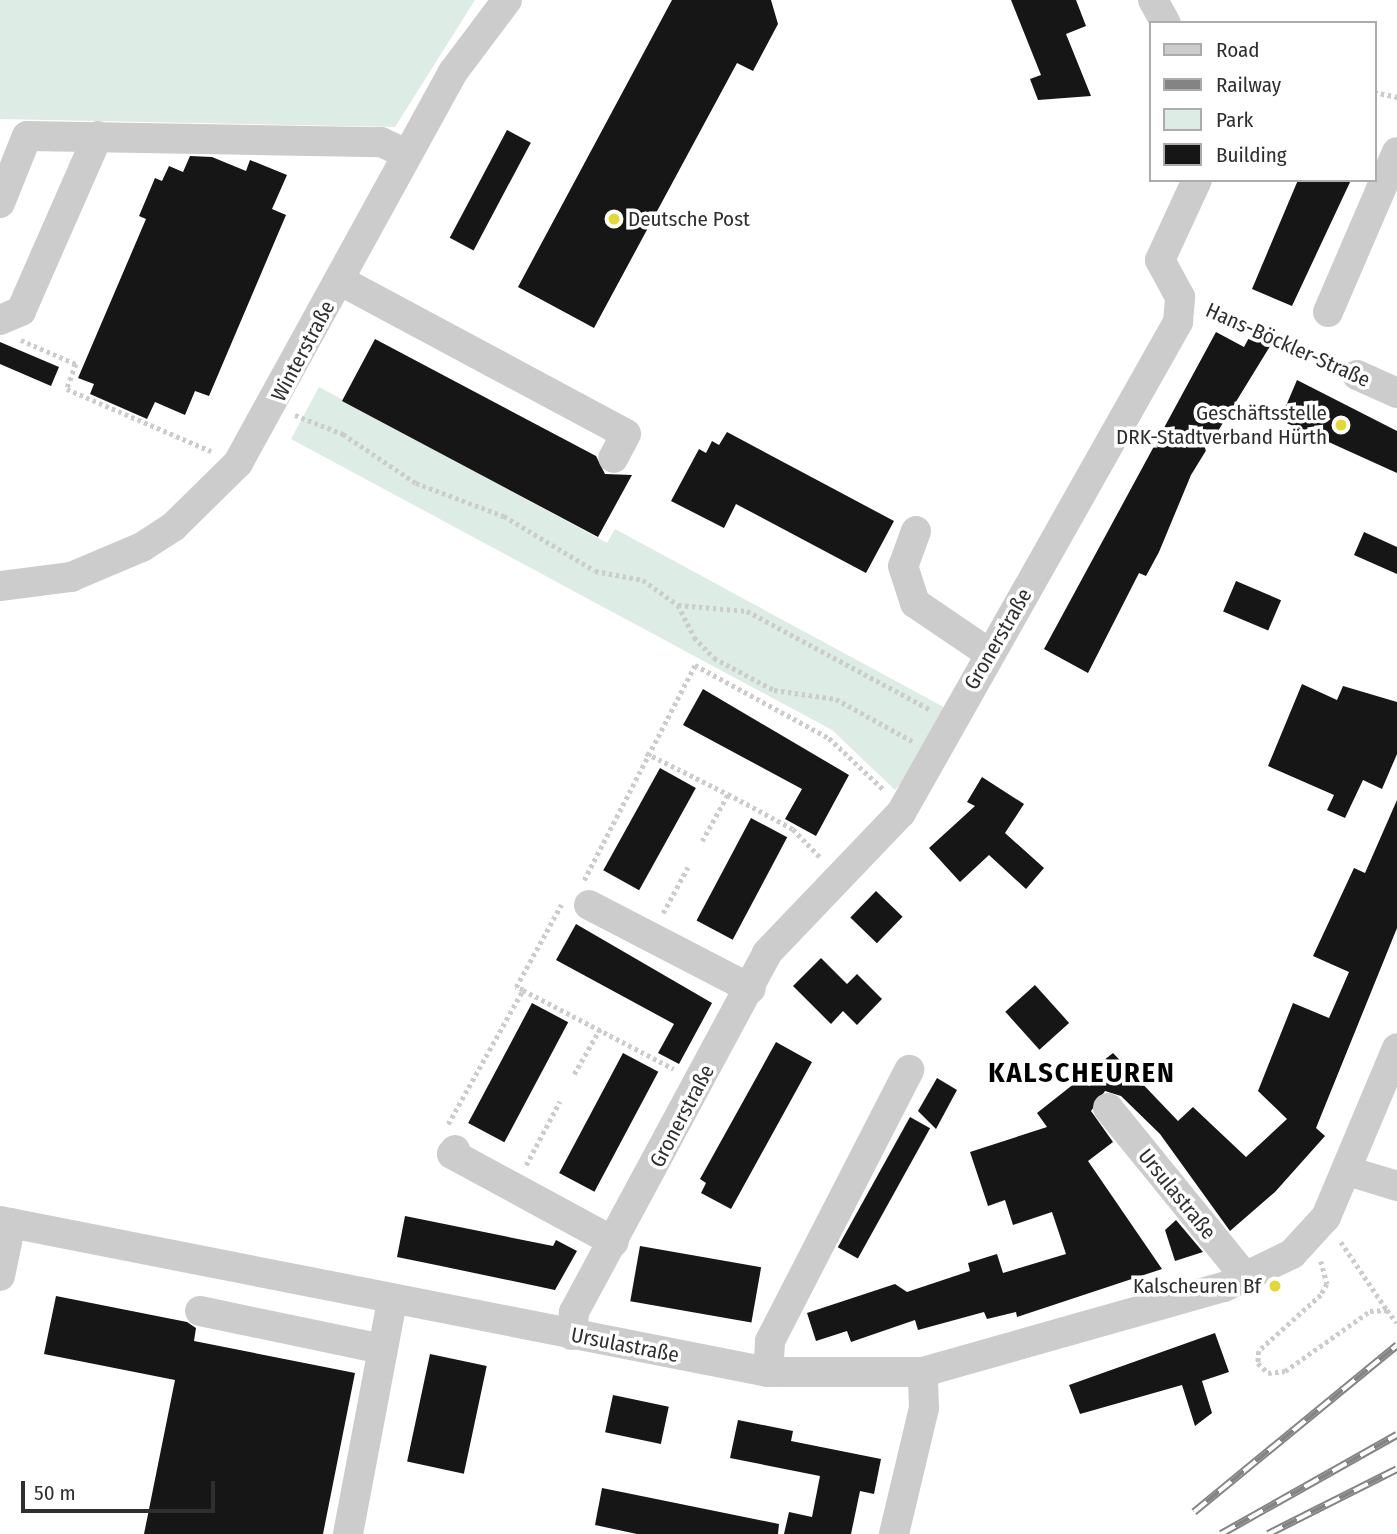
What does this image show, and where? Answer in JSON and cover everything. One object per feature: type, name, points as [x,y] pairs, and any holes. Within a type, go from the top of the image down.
[{"type":"street","name":"Winterstraße","points":[[0,586],[71,577],[142,547],[174,526],[237,463],[275,404],[453,72],[507,0]]},
{"type":"street","points":[[1153,0],[1165,21]]},
{"type":"street","points":[[0,203],[27,136],[381,142],[407,154]]},
{"type":"street","points":[[3,320],[21,311],[98,136]]},
{"type":"street","points":[[1328,312],[1397,152]]},
{"type":"street","points":[[1180,297],[1160,260],[1196,182]]},
{"type":"street","points":[[341,281],[626,434],[613,458]]},
{"type":"street","name":"Gronerstraße","points":[[572,1335],[574,1312],[751,989],[767,953],[838,875],[901,813],[1178,323],[1180,297]]},
{"type":"street","name":"Hans-Böckler-Straße","points":[[1356,375],[1397,393]]},
{"type":"street","points":[[916,531],[903,566],[915,603],[990,654]]},
{"type":"street","points":[[577,902],[751,989]]},
{"type":"street","points":[[1397,1048],[1346,1175],[1397,1186]]},
{"type":"street","points":[[758,1370],[770,1341],[909,1070]]},
{"type":"street","name":"Ursulastraße","points":[[1108,1108],[1246,1278]]},
{"type":"street","points":[[455,1150],[452,1154],[614,1242]]},
{"type":"street","name":"Ursulastraße","points":[[6,1222],[391,1301],[758,1370],[923,1372],[1246,1278],[1308,1240],[1346,1175]]},
{"type":"street","points":[[0,1276],[6,1222]]},
{"type":"street","points":[[758,1370],[776,1285]]},
{"type":"street","points":[[348,1534],[391,1301]]},
{"type":"street","points":[[200,1311],[383,1349]]},
{"type":"street","points":[[894,1534],[924,1408],[923,1372]]},
{"type":"path","points":[[1376,92],[1397,97]]},
{"type":"path","name":"Hans-Böckler-Straße","points":[[1180,297],[1356,375]]},
{"type":"path","points":[[3,320],[22,342],[76,364],[67,389],[237,463]]},
{"type":"path","points":[[275,404],[343,434],[416,483],[484,506],[595,571],[643,580],[678,605],[694,637],[714,658],[774,690],[836,699],[934,754]]},
{"type":"path","points":[[678,605],[747,611],[952,721]]},
{"type":"path","points":[[700,1082],[516,986],[577,902],[593,899],[578,890],[648,765],[642,761],[695,665],[829,738],[901,813]]},
{"type":"path","points":[[646,753],[793,829],[838,875]]},
{"type":"path","points":[[702,841],[728,794]]},
{"type":"path","points":[[650,937],[688,867]]},
{"type":"path","points":[[455,1150],[440,1139],[523,990]]},
{"type":"path","points":[[574,1074],[600,1029]]},
{"type":"path","points":[[514,1188],[560,1101]]},
{"type":"path","points":[[1308,1240],[1327,1271],[1327,1284],[1263,1343],[1258,1363],[1268,1373],[1285,1371],[1358,1316],[1387,1310]]},
{"type":"path","points":[[1350,1257],[1397,1323]]},
{"type":"green space","points":[[0,0],[475,0],[395,127],[0,119]]},
{"type":"green space","points":[[319,387],[607,543],[615,529],[951,711],[925,757],[895,790],[832,730],[291,439]]},
{"type":"building","name":"Deutsche Post","points":[[672,0],[771,0],[778,24],[753,71],[737,63],[594,328],[518,287]]},
{"type":"building","points":[[1011,0],[1076,0],[1086,26],[1066,34],[1091,96],[1038,100],[1030,79],[1041,75]]},
{"type":"building","points":[[507,130],[531,143],[474,250],[450,238]]},
{"type":"building","points":[[190,156],[212,157],[246,171],[250,160],[287,175],[272,209],[286,215],[209,396],[195,391],[185,415],[155,402],[147,419],[90,394],[94,384],[78,378],[146,219],[139,216],[155,178],[162,181],[169,166],[183,172]]},
{"type":"building","points":[[1297,182],[1350,182],[1292,306],[1252,289]]},
{"type":"building","points":[[1216,332],[1244,347],[1251,334],[1272,343],[1191,475],[1159,552],[1146,576],[1139,573],[1088,673],[1044,649]]},
{"type":"building","points":[[375,339],[596,456],[605,474],[632,475],[598,537],[342,401]]},
{"type":"building","points":[[0,342],[59,367],[51,386],[0,364]]},
{"type":"building","name":"Geschäftsstelle DRK-Stadtverband Hürth","points":[[1297,380],[1397,431],[1397,473],[1280,420]]},
{"type":"building","points":[[727,432],[894,521],[866,573],[736,504],[724,528],[671,501],[699,449],[706,453],[712,441],[719,445]]},
{"type":"building","points":[[1364,532],[1397,547],[1397,574],[1354,555]]},
{"type":"building","points":[[1236,581],[1281,600],[1268,631],[1223,611]]},
{"type":"building","points":[[1302,684],[1337,700],[1343,686],[1397,702],[1397,754],[1382,789],[1363,780],[1345,818],[1327,810],[1334,795],[1268,766]]},
{"type":"building","points":[[703,689],[849,775],[816,836],[785,819],[802,789],[683,725]]},
{"type":"building","points":[[660,768],[696,788],[639,890],[603,870]]},
{"type":"building","points":[[982,777],[1024,804],[1005,833],[1044,868],[1026,889],[989,855],[960,882],[929,848],[975,806],[967,802]]},
{"type":"building","points":[[1397,800],[1397,928],[1316,1128],[1325,1136],[1275,1192],[1230,1231],[1160,1134],[1121,1096],[1105,1091],[1091,1111],[1113,1142],[1088,1161],[1162,1269],[1017,1317],[1016,1312],[987,1319],[984,1312],[918,1330],[915,1320],[851,1342],[847,1331],[816,1341],[807,1313],[895,1284],[907,1292],[970,1271],[968,1263],[997,1254],[1003,1273],[1066,1254],[1052,1212],[1013,1225],[1005,1200],[988,1206],[970,1152],[1047,1127],[1037,1113],[1113,1053],[1178,1121],[1193,1107],[1246,1157],[1287,1119],[1258,1091],[1293,1003],[1329,1018],[1349,972],[1313,956],[1354,868],[1365,873]]},
{"type":"building","points":[[751,818],[787,837],[733,940],[697,920]]},
{"type":"building","points":[[876,891],[903,917],[877,943],[850,918]]},
{"type":"building","points":[[576,924],[712,1003],[679,1064],[658,1053],[674,1024],[556,960]]},
{"type":"building","points":[[821,958],[847,984],[857,974],[882,999],[857,1025],[843,1011],[831,1024],[793,986]]},
{"type":"building","points":[[1035,985],[1069,1023],[1039,1050],[1005,1012]]},
{"type":"building","points":[[532,1003],[568,1022],[504,1142],[468,1123]]},
{"type":"building","points":[[776,1042],[812,1062],[731,1209],[701,1193],[706,1183],[700,1179]]},
{"type":"building","points":[[623,1053],[658,1072],[594,1192],[559,1173]]},
{"type":"building","points":[[937,1078],[957,1090],[936,1129],[918,1111]]},
{"type":"building","points":[[910,1117],[930,1128],[858,1258],[838,1247]]},
{"type":"building","points":[[405,1216],[553,1246],[556,1240],[577,1251],[555,1290],[397,1257]]},
{"type":"building","points":[[1176,1220],[1203,1252],[1175,1261],[1165,1230]]},
{"type":"building","points":[[640,1246],[761,1267],[751,1323],[630,1301]]},
{"type":"building","points":[[56,1296],[187,1322],[196,1328],[194,1341],[355,1373],[323,1534],[144,1534],[175,1380],[44,1354]]},
{"type":"building","points":[[1215,1333],[1229,1372],[1202,1381],[1212,1413],[1195,1426],[1182,1385],[1080,1414],[1069,1385]]},
{"type":"building","points":[[430,1354],[487,1366],[464,1474],[407,1462]]},
{"type":"building","points":[[613,1395],[669,1407],[661,1444],[605,1432]]},
{"type":"building","points":[[738,1420],[793,1431],[791,1441],[881,1459],[874,1494],[860,1491],[851,1534],[784,1534],[789,1512],[812,1517],[820,1476],[730,1458]]},
{"type":"building","points":[[602,1488],[779,1524],[778,1534],[637,1534],[595,1525]]},
{"type":"railway","points":[[1194,1512],[1397,1345]]},
{"type":"railway","points":[[1221,1534],[1397,1435]]},
{"type":"railway","points":[[1268,1534],[1397,1469]]},
{"type":"place","name":"Deutsche Post","points":[[614,219]]},
{"type":"place","name":"Geschäftsstelle DRK-Stadtverband Hürth","points":[[1341,425]]},
{"type":"place","name":"Kalscheuren Bf","points":[[1275,1286]]},
{"type":"district","name":"KALSCHEUREN","points":[[1082,1073]]}]
